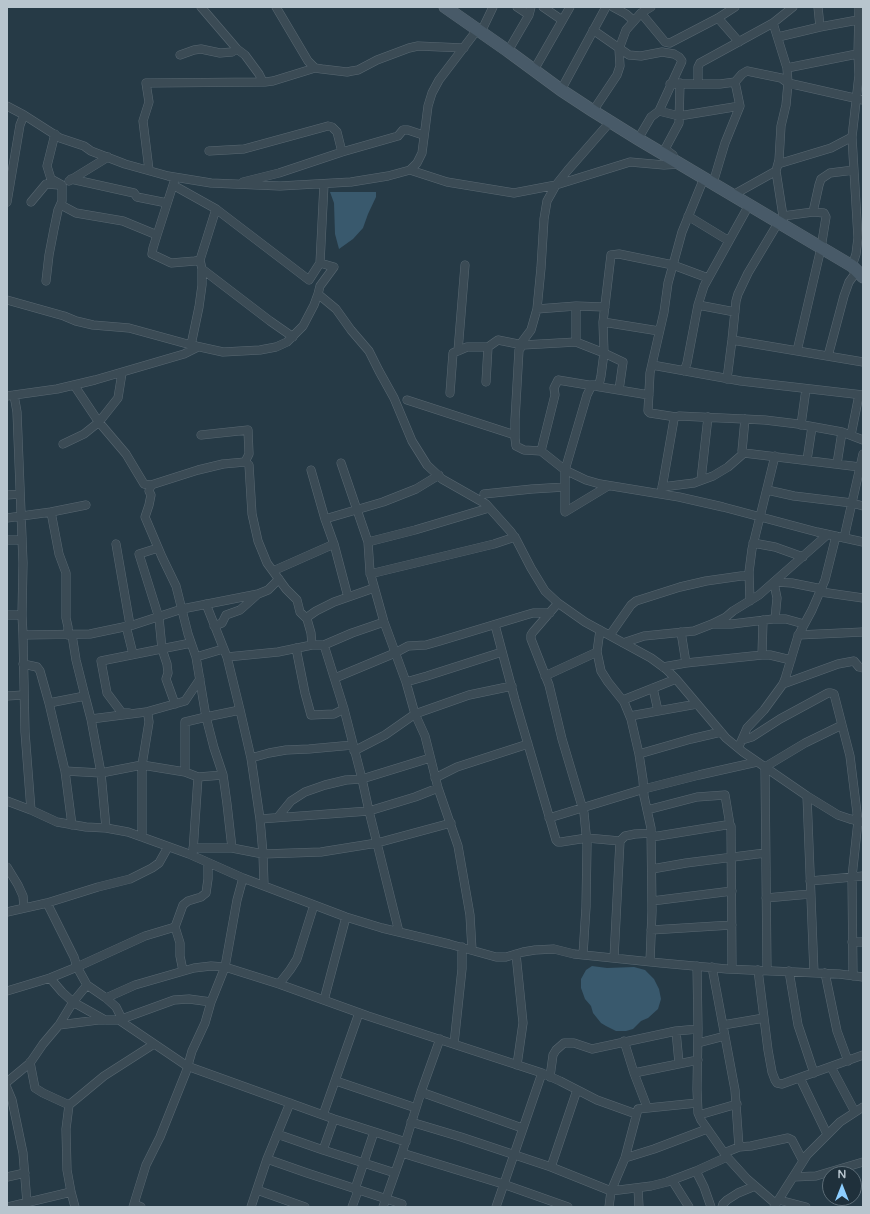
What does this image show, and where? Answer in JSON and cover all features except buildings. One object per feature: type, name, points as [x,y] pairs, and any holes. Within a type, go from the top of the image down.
[{"type":"street","points":[[201,7],[237,49],[245,55],[263,82]]},
{"type":"street","points":[[276,7],[308,60],[315,68],[322,70],[347,72],[358,70],[377,60],[418,46],[464,48]]},
{"type":"street","points":[[445,7],[561,90],[610,122],[749,205],[782,221],[857,272]]},
{"type":"street","points":[[174,181],[280,186],[324,184],[358,181],[396,175],[410,170],[417,163],[422,153],[423,135],[432,93],[439,80],[479,31],[493,7]]},
{"type":"street","points":[[508,51],[530,11],[517,7]]},
{"type":"street","points":[[543,7],[562,20]]},
{"type":"street","points":[[534,70],[570,7]]},
{"type":"street","points":[[561,90],[606,7]]},
{"type":"street","points":[[612,7],[626,14],[634,21]]},
{"type":"street","points":[[593,111],[617,75],[620,66],[619,49],[626,30],[641,13],[651,7]]},
{"type":"street","points":[[641,13],[665,42],[670,43],[718,18],[735,7]]},
{"type":"street","points":[[698,84],[698,67],[700,63],[773,23],[793,7]]},
{"type":"street","points":[[818,7],[820,27]]},
{"type":"street","points":[[828,356],[844,296],[853,276],[857,272],[856,254],[860,246],[858,238],[860,204],[854,170],[852,137],[860,99],[859,64],[861,19],[859,7]]},
{"type":"street","points":[[718,18],[739,42]]},
{"type":"street","points":[[778,38],[820,27],[861,19]]},
{"type":"street","points":[[727,379],[738,294],[748,273],[782,221],[777,167],[780,155],[781,126],[786,105],[788,82],[787,68],[773,23]]},
{"type":"street","points":[[593,30],[629,55],[636,56],[659,52],[674,54],[682,61],[670,84],[659,112],[651,118],[638,139]]},
{"type":"street","points":[[180,55],[201,49],[220,53],[232,52],[237,49]]},
{"type":"street","points":[[787,68],[860,53]]},
{"type":"street","points":[[149,170],[143,121],[149,102],[146,83],[263,82],[273,81],[315,68]]},
{"type":"street","points":[[670,84],[720,84],[734,82],[747,71],[781,78],[788,82],[860,99]]},
{"type":"street","points":[[734,82],[740,106],[708,180],[688,216],[668,283],[660,331],[650,373],[648,411],[676,417],[684,416],[766,420],[842,432],[863,440]]},
{"type":"street","points":[[680,83],[679,123],[665,149],[692,171]]},
{"type":"street","points":[[7,106],[24,114],[60,138],[84,146],[91,151],[149,170],[174,181],[216,209],[309,280],[320,263],[324,184]]},
{"type":"street","points":[[659,112],[679,116],[740,106]]},
{"type":"street","points":[[7,202],[19,130],[24,114]]},
{"type":"street","points":[[610,122],[568,170],[556,186],[547,202],[544,219],[537,309],[531,330],[522,342],[523,345],[519,350],[515,435],[516,446],[524,450],[541,451],[565,470],[586,480],[608,486],[662,491],[863,542]]},
{"type":"street","points":[[209,151],[244,150],[328,126],[332,127],[337,132],[342,152]]},
{"type":"street","points":[[233,184],[279,173],[342,152],[398,136],[403,130],[408,130],[423,135]]},
{"type":"street","points":[[55,134],[47,166],[50,179],[62,185]]},
{"type":"street","points":[[733,195],[777,167],[831,148],[852,137]]},
{"type":"street","points":[[31,202],[46,184],[62,185],[108,157]]},
{"type":"street","points":[[410,170],[447,182],[514,193],[556,186],[630,162],[664,165],[680,164]]},
{"type":"street","points":[[813,212],[821,179],[830,173],[854,170]]},
{"type":"street","points":[[71,179],[134,193],[137,197],[167,203]]},
{"type":"street","points":[[174,181],[152,254],[171,263],[200,260]]},
{"type":"street","points":[[46,281],[54,229],[62,201],[62,185]]},
{"type":"street","points":[[61,205],[76,213],[123,221],[157,235]]},
{"type":"street","points":[[684,371],[687,363],[698,305],[704,286],[749,205]]},
{"type":"street","points":[[31,810],[25,732],[22,615],[23,564],[17,412],[10,396],[74,385],[122,373],[184,354],[194,346],[202,285],[202,269],[200,260],[216,209]]},
{"type":"street","points":[[782,221],[813,212],[824,213],[826,217],[821,248],[797,351]]},
{"type":"street","points":[[688,216],[729,241]]},
{"type":"street","points":[[592,385],[600,384],[602,376],[604,353],[603,322],[611,255],[619,254],[673,265],[708,278]]},
{"type":"street","points":[[7,300],[64,316],[76,321],[93,325],[129,328],[194,346],[223,352],[260,350],[276,347],[287,342],[303,326],[314,305],[320,286],[334,267],[320,263]]},
{"type":"street","points":[[458,351],[465,266]]},
{"type":"street","points":[[202,269],[293,337]]},
{"type":"street","points":[[318,294],[336,309],[369,351],[378,371],[394,398],[412,442],[427,465],[442,479],[486,504],[515,538],[542,588],[558,603],[585,622],[651,658],[663,667],[676,679],[721,732],[757,762],[838,815],[860,822]]},
{"type":"street","points":[[698,305],[735,312]]},
{"type":"street","points":[[537,309],[576,306],[605,307]]},
{"type":"street","points":[[576,306],[576,342]]},
{"type":"street","points":[[603,322],[660,331]]},
{"type":"street","points":[[450,393],[453,352],[467,347],[488,347],[498,340],[523,345],[576,342],[604,353],[623,362],[619,390]]},
{"type":"street","points":[[732,340],[863,362]]},
{"type":"street","points":[[486,382],[488,347]]},
{"type":"street","points":[[652,364],[727,379],[861,395],[851,436]]},
{"type":"street","points":[[63,444],[84,434],[99,422],[118,398],[122,373]]},
{"type":"street","points":[[541,451],[555,395],[554,388],[558,380],[649,395]]},
{"type":"street","points":[[74,385],[99,422],[126,454],[144,484],[151,485],[198,470],[223,464],[245,462],[249,465],[252,514],[258,541],[267,563],[286,589],[297,600],[300,612],[306,618],[312,633],[312,645]]},
{"type":"street","points":[[592,385],[587,395],[565,470],[565,512],[608,486]]},
{"type":"street","points":[[801,425],[806,389]]},
{"type":"street","points":[[407,400],[515,435]]},
{"type":"street","points":[[662,491],[672,425],[676,417]]},
{"type":"street","points":[[701,480],[708,417]]},
{"type":"street","points":[[744,453],[742,451],[745,419]]},
{"type":"street","points":[[807,460],[812,427]]},
{"type":"street","points":[[201,435],[248,430],[249,454],[245,462]]},
{"type":"street","points":[[837,464],[842,432]]},
{"type":"street","points":[[662,491],[694,483],[713,476],[728,467],[744,453],[860,467]]},
{"type":"street","points":[[739,748],[747,728],[764,710],[783,684],[798,635],[828,573],[860,477],[860,467],[863,454]]},
{"type":"street","points":[[750,601],[748,576],[753,543],[775,456]]},
{"type":"street","points":[[341,463],[368,542],[370,574],[384,622],[406,682],[415,714],[425,736],[438,788],[458,846],[470,915],[472,950]]},
{"type":"street","points":[[311,470],[325,520],[334,544],[348,597]]},
{"type":"street","points":[[325,520],[383,502],[416,489],[439,475]]},
{"type":"street","points":[[151,485],[149,490],[151,495],[146,517],[158,548],[176,586],[196,657],[206,717],[223,775],[228,804],[232,848]]},
{"type":"street","points":[[484,494],[565,486]]},
{"type":"street","points":[[767,490],[794,496],[852,503],[863,506]]},
{"type":"street","points":[[7,496],[20,494]]},
{"type":"street","points":[[7,518],[21,517],[86,505]]},
{"type":"street","points":[[368,542],[416,530],[489,508]]},
{"type":"street","points":[[51,512],[59,554],[66,573],[66,618],[91,719],[101,773],[106,828]]},
{"type":"street","points":[[623,643],[644,636],[694,631],[726,617],[759,595],[827,534]]},
{"type":"street","points":[[370,574],[515,538]]},
{"type":"street","points":[[7,540],[21,540]]},
{"type":"street","points":[[753,543],[775,547],[803,557]]},
{"type":"street","points":[[116,544],[133,654]]},
{"type":"street","points":[[273,571],[334,544]]},
{"type":"street","points":[[158,548],[139,554],[159,618],[162,649],[167,664],[168,673],[166,679],[175,704]]},
{"type":"street","points":[[610,635],[631,605],[636,601],[680,587],[706,581],[748,576]]},
{"type":"street","points":[[23,634],[90,634],[128,626],[159,618],[182,609],[258,594],[268,590],[279,579]]},
{"type":"street","points":[[774,582],[792,583],[863,598]]},
{"type":"street","points":[[774,582],[776,598],[774,619]]},
{"type":"street","points":[[306,618],[316,611],[348,597],[374,588]]},
{"type":"street","points":[[214,626],[222,623],[226,615],[240,610],[258,594]]},
{"type":"street","points":[[558,603],[531,635],[531,639],[553,699],[562,739],[586,823],[586,907],[583,955]]},
{"type":"street","points":[[206,604],[225,653],[251,758],[260,819],[264,885]]},
{"type":"street","points":[[335,678],[408,646],[426,644],[533,613],[550,613]]},
{"type":"street","points":[[7,615],[22,615]]},
{"type":"street","points":[[712,624],[732,624],[786,619],[804,624]]},
{"type":"street","points":[[762,655],[763,620]]},
{"type":"street","points":[[196,657],[225,653],[278,652],[312,645],[324,645],[384,622]]},
{"type":"street","points":[[495,625],[549,818],[558,842],[586,838],[620,841],[626,836],[634,834],[652,835],[730,825]]},
{"type":"street","points":[[600,630],[598,652],[601,671],[623,700],[630,716],[640,754],[647,810],[652,835],[650,962]]},
{"type":"street","points":[[681,632],[686,663]]},
{"type":"street","points":[[798,635],[863,632]]},
{"type":"street","points":[[146,712],[122,713],[107,693],[101,660],[191,643]]},
{"type":"street","points":[[324,645],[344,709],[399,932]]},
{"type":"street","points":[[296,648],[305,693],[312,715],[334,714],[344,709]]},
{"type":"street","points":[[406,682],[502,652]]},
{"type":"street","points":[[545,676],[598,652]]},
{"type":"street","points":[[663,667],[686,663],[762,655],[770,655],[791,660]]},
{"type":"street","points":[[783,684],[838,664],[854,661],[859,667],[863,668]]},
{"type":"street","points":[[23,664],[37,667],[40,671],[66,771],[72,825]]},
{"type":"street","points":[[91,719],[146,712],[185,701],[200,679]]},
{"type":"street","points":[[623,700],[676,679]]},
{"type":"street","points":[[251,758],[286,750],[353,748],[389,732],[415,714],[469,695],[512,686]]},
{"type":"street","points":[[653,688],[658,711]]},
{"type":"street","points":[[742,740],[748,739],[780,719],[831,692],[834,694],[850,756],[860,822],[852,877],[853,976]]},
{"type":"street","points":[[7,696],[24,695]]},
{"type":"street","points":[[49,703],[85,696]]},
{"type":"street","points":[[630,716],[697,704]]},
{"type":"street","points":[[185,772],[185,722],[240,710]]},
{"type":"street","points":[[142,837],[142,765],[149,722],[146,712]]},
{"type":"street","points":[[765,767],[805,743],[842,725]]},
{"type":"street","points":[[640,754],[721,732]]},
{"type":"street","points":[[436,778],[457,767],[528,744]]},
{"type":"street","points":[[278,817],[291,801],[305,792],[325,785],[362,778],[430,758]]},
{"type":"street","points":[[549,818],[583,809],[644,789],[757,762]]},
{"type":"street","points":[[66,771],[101,773],[142,765],[185,772],[198,777],[223,775]]},
{"type":"street","points":[[765,767],[766,898],[763,970],[764,1018],[768,1050],[775,1080],[777,1083],[782,1084],[863,1056]]},
{"type":"street","points":[[193,852],[198,777]]},
{"type":"street","points":[[260,819],[369,811],[415,798],[438,788]]},
{"type":"street","points":[[647,810],[696,797],[725,794],[732,830],[732,969]]},
{"type":"street","points":[[807,796],[814,973]]},
{"type":"street","points":[[7,801],[57,822],[128,832],[168,847],[193,852],[232,848],[263,854],[321,852],[377,843],[451,824]]},
{"type":"street","points":[[614,958],[620,841]]},
{"type":"street","points":[[7,912],[47,903],[98,887],[130,879],[159,863],[168,847]]},
{"type":"street","points":[[193,852],[208,863],[243,878],[346,917],[382,928],[462,947],[496,957],[506,957],[536,950],[554,949],[583,955],[650,962],[732,969],[826,973],[863,977]]},
{"type":"street","points":[[652,869],[686,862],[765,853]]},
{"type":"street","points":[[183,972],[180,956],[180,943],[174,926],[183,905],[188,901],[201,897],[206,893],[208,863]]},
{"type":"street","points":[[7,867],[13,875],[23,896],[24,908]]},
{"type":"street","points":[[810,882],[863,876]]},
{"type":"street","points":[[136,1206],[146,1165],[160,1137],[192,1051],[205,1023],[211,1002],[225,967],[237,900],[243,878]]},
{"type":"street","points":[[652,901],[732,891]]},
{"type":"street","points":[[766,898],[810,894]]},
{"type":"street","points":[[47,903],[74,957],[77,968],[88,985],[116,1007],[120,1020],[187,1066],[334,1119],[406,1142]]},
{"type":"street","points":[[279,984],[297,959],[314,905]]},
{"type":"street","points":[[324,1000],[346,917]]},
{"type":"street","points":[[651,930],[732,925]]},
{"type":"street","points":[[7,991],[77,968],[139,938],[174,926]]},
{"type":"street","points":[[852,942],[863,942]]},
{"type":"street","points":[[454,1044],[462,969],[462,947]]},
{"type":"street","points":[[516,954],[523,1023],[517,1065]]},
{"type":"street","points":[[697,966],[697,1103],[699,1115],[725,1155],[755,1186],[777,1204],[806,1207]]},
{"type":"street","points":[[106,998],[135,985],[183,972],[205,967],[225,967],[542,1073],[597,1100],[636,1114]]},
{"type":"street","points":[[712,967],[736,1104],[739,1148]]},
{"type":"street","points":[[789,972],[798,1025],[814,1073]]},
{"type":"street","points":[[826,973],[837,1031],[848,1061]]},
{"type":"street","points":[[50,978],[73,1002],[105,1020]]},
{"type":"street","points":[[7,1082],[30,1062],[59,1026],[73,1002],[88,985]]},
{"type":"street","points":[[59,1026],[98,1020],[120,1020],[174,1000],[190,999],[211,1002]]},
{"type":"street","points":[[323,1115],[359,1012]]},
{"type":"street","points":[[723,1025],[764,1018]]},
{"type":"street","points":[[550,1077],[553,1055],[564,1043],[574,1043],[592,1049],[676,1031],[698,1029]]},
{"type":"street","points":[[676,1031],[679,1064]]},
{"type":"street","points":[[698,1042],[725,1036]]},
{"type":"street","points":[[384,1203],[440,1039]]},
{"type":"street","points":[[624,1041],[647,1107]]},
{"type":"street","points":[[75,1207],[67,1170],[66,1129],[69,1105],[104,1076],[154,1044]]},
{"type":"street","points":[[634,1073],[698,1060]]},
{"type":"street","points":[[30,1062],[35,1088],[43,1094],[69,1105]]},
{"type":"street","points":[[831,1067],[855,1112]]},
{"type":"street","points":[[496,1207],[542,1073]]},
{"type":"street","points":[[800,1078],[827,1134]]},
{"type":"street","points":[[336,1081],[416,1108]]},
{"type":"street","points":[[7,1088],[12,1100],[16,1126],[23,1153],[27,1203]]},
{"type":"street","points":[[551,1167],[577,1090]]},
{"type":"street","points":[[421,1092],[522,1128]]},
{"type":"street","points":[[251,1207],[277,1134],[290,1103]]},
{"type":"street","points":[[609,1207],[611,1191],[625,1158],[638,1109],[697,1103]]},
{"type":"street","points":[[699,1115],[736,1104]]},
{"type":"street","points":[[777,1204],[807,1155],[840,1122],[863,1107]]},
{"type":"street","points":[[322,1150],[334,1119]]},
{"type":"street","points":[[411,1122],[514,1154],[611,1191],[651,1186],[672,1180],[696,1171],[739,1148],[785,1138],[790,1138],[803,1161]]},
{"type":"street","points":[[625,1158],[708,1129]]},
{"type":"street","points":[[352,1207],[363,1163],[374,1132]]},
{"type":"street","points":[[277,1134],[395,1173]]},
{"type":"street","points":[[402,1153],[503,1184],[568,1207]]},
{"type":"street","points":[[268,1159],[356,1190],[384,1203],[402,1204]]},
{"type":"street","points":[[793,1177],[816,1176],[863,1162]]},
{"type":"street","points":[[696,1171],[704,1187],[711,1207]]},
{"type":"street","points":[[7,1177],[25,1173]]},
{"type":"street","points":[[672,1180],[689,1207]]},
{"type":"street","points":[[722,1207],[727,1200],[738,1193],[755,1186]]},
{"type":"street","points":[[638,1188],[639,1207]]},
{"type":"street","points":[[257,1190],[305,1207]]},
{"type":"street","points":[[8,1207],[71,1192]]},
{"type":"water","points":[[330,192],[376,192],[376,197],[363,228],[353,239],[339,249],[335,234],[334,203]]},
{"type":"water","points":[[592,966],[607,968],[634,967],[645,970],[654,979],[659,989],[661,999],[658,1009],[648,1018],[641,1021],[633,1029],[626,1031],[616,1031],[601,1023],[585,999],[581,988],[581,979],[586,970]]}]
